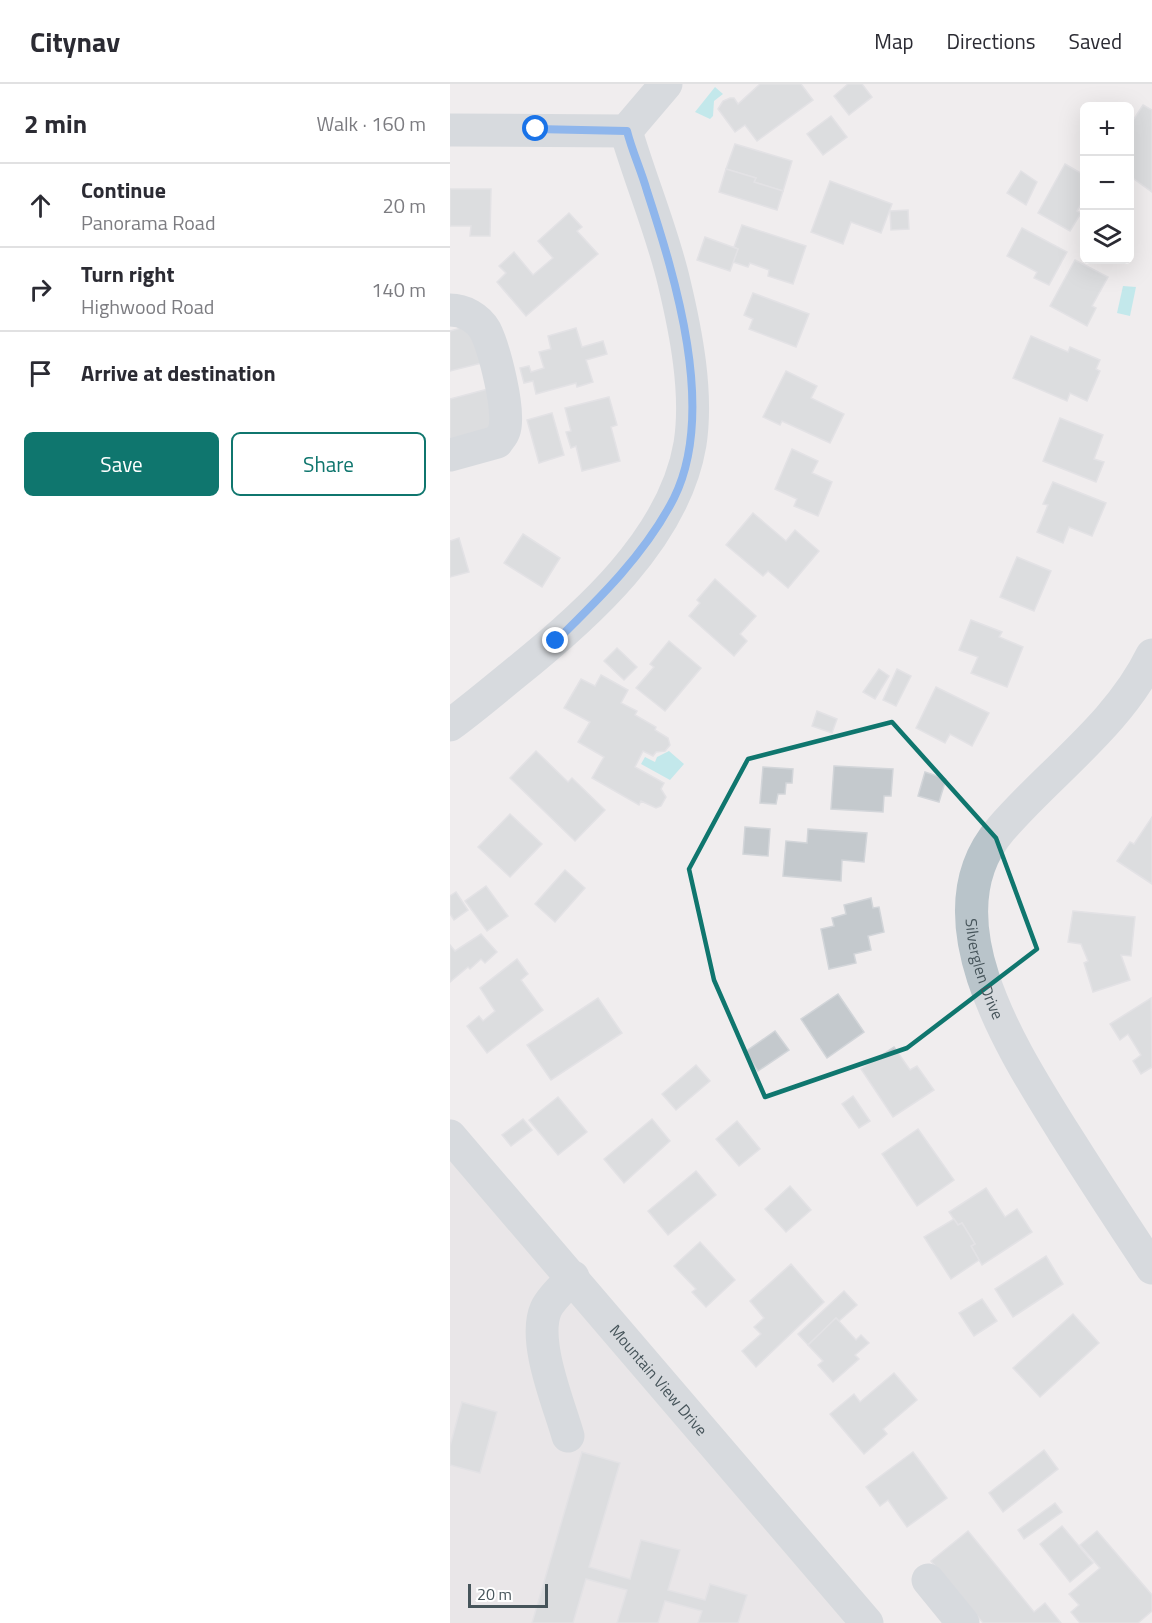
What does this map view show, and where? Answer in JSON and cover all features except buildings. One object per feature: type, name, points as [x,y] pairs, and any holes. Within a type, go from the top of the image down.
[{"type":"street","points":[[627,131],[666,84]]},
{"type":"street","points":[[450,130],[627,131]]},
{"type":"street","points":[[450,725],[556,641],[591,607],[648,542],[675,496],[684,466],[692,425],[691,383],[685,340],[675,283],[627,131]]},
{"type":"street","points":[[450,310],[473,316],[484,329],[489,341],[506,417],[504,431],[497,442],[450,455]]},
{"type":"street","name":"Silverglen Drive","points":[[1152,655],[1144,672],[1116,711],[1000,830],[984,855],[976,875],[972,897],[973,927],[979,963],[992,1003],[1014,1050],[1152,1268]]},
{"type":"street","name":"Mountain View Drive","points":[[450,1136],[867,1623]]},
{"type":"street","points":[[568,1436],[545,1354],[542,1326],[549,1305],[573,1277]]},
{"type":"street","points":[[928,1580],[963,1623]]},
{"type":"highlighted area","points":[[892,722],[996,838],[1037,949],[907,1048],[765,1097],[714,980],[689,869],[748,759]]},
{"type":"shaded area","points":[[450,1161],[868,1623],[450,1623]]},
{"type":"water","points":[[715,87],[723,94],[714,101],[713,116],[710,119],[695,112]]},
{"type":"water","points":[[1123,286],[1136,287],[1130,316],[1117,313]]},
{"type":"water","points":[[669,751],[684,764],[670,780],[641,764],[645,757],[655,762],[657,757]]},
{"type":"route","points":[[536,129],[627,131],[675,283],[691,383],[690,445],[675,496],[648,542],[591,607],[556,641]]}]
